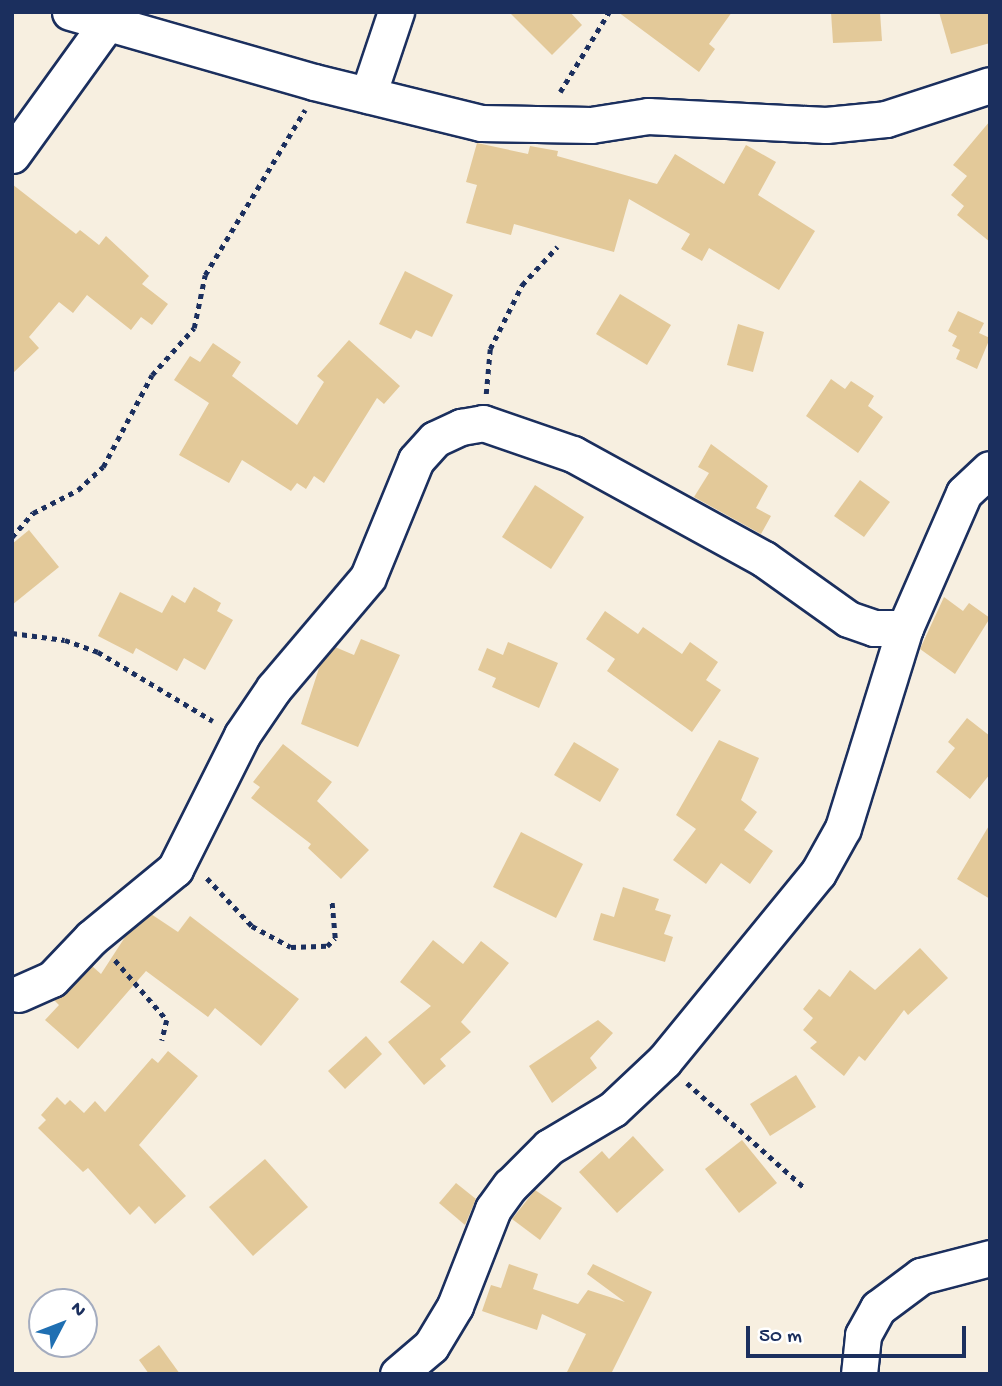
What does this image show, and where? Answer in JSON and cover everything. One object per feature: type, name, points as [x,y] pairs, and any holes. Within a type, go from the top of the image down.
[{"type":"street","points":[[70,12],[105,26],[314,82],[481,122],[541,126],[648,116],[850,123],[944,104],[990,85]]},
{"type":"street","points":[[368,95],[396,12]]},
{"type":"street","points":[[12,155],[105,26]]},
{"type":"street","points":[[18,994],[52,979],[91,938],[158,887],[188,850],[243,735],[274,688],[368,577],[416,460],[435,439],[483,423],[573,454],[764,559],[848,619],[874,628],[905,628]]},
{"type":"street","points":[[398,1374],[431,1346],[456,1306],[493,1209],[510,1185],[549,1147],[613,1109],[664,1061],[818,873],[843,828],[905,628],[964,493],[990,469]]},
{"type":"street","points":[[859,1374],[863,1335],[878,1308],[921,1276],[990,1258]]},
{"type":"path","points":[[541,126],[609,12]]},
{"type":"path","points":[[12,537],[33,513],[78,490],[103,467],[152,375],[194,328],[205,275],[270,162],[295,130],[314,82]]},
{"type":"path","points":[[483,423],[491,349],[522,285],[557,247]]},
{"type":"path","points":[[12,633],[65,640],[98,652],[243,735]]},
{"type":"path","points":[[188,850],[223,901],[252,926],[291,947],[327,946],[335,938],[332,901]]},
{"type":"path","points":[[91,938],[153,1000],[167,1020],[162,1040]]},
{"type":"path","points":[[664,1061],[805,1188]]},
{"type":"building","points":[[509,12],[570,12],[582,25],[552,55]]},
{"type":"building","points":[[618,12],[732,12],[709,44],[715,49],[699,72]]},
{"type":"building","points":[[831,12],[880,12],[882,41],[833,43]]},
{"type":"building","points":[[939,12],[990,12],[990,43],[951,54]]},
{"type":"building","points":[[990,121],[990,242],[957,215],[964,206],[951,195],[967,176],[953,165]]},
{"type":"building","points":[[477,143],[528,154],[530,146],[558,151],[557,156],[657,184],[675,154],[724,184],[746,145],[776,162],[758,195],[815,231],[779,290],[709,248],[702,261],[681,249],[690,234],[629,199],[614,252],[514,224],[511,235],[466,223],[477,185],[466,182]]},
{"type":"building","points":[[12,184],[76,234],[80,230],[99,245],[106,236],[149,276],[142,284],[168,304],[152,325],[141,317],[131,330],[87,295],[73,313],[59,302],[29,337],[39,348],[12,374]]},
{"type":"building","points":[[405,271],[453,295],[432,337],[416,330],[411,339],[379,324]]},
{"type":"building","points":[[620,294],[671,325],[647,365],[596,334]]},
{"type":"building","points":[[958,311],[984,323],[979,333],[990,338],[977,369],[956,359],[960,350],[952,346],[957,336],[948,331]]},
{"type":"building","points":[[738,324],[764,332],[753,372],[727,365]]},
{"type":"building","points":[[349,340],[400,386],[384,404],[377,398],[324,483],[314,476],[306,489],[297,483],[291,491],[242,460],[229,483],[179,455],[209,403],[174,380],[190,356],[200,362],[213,343],[241,362],[232,376],[297,425],[324,382],[317,376]]},
{"type":"building","points":[[831,379],[845,389],[851,381],[874,396],[868,406],[883,417],[858,453],[806,416]]},
{"type":"building","points":[[711,444],[768,486],[756,508],[771,516],[761,534],[694,497],[709,473],[698,467]]},
{"type":"building","points":[[860,480],[890,502],[864,537],[834,516]]},
{"type":"building","points":[[535,485],[584,517],[551,569],[502,537]]},
{"type":"building","points":[[29,530],[59,567],[12,605],[12,544]]},
{"type":"building","points":[[194,587],[221,603],[217,611],[233,620],[205,670],[184,658],[177,671],[136,648],[133,654],[98,636],[120,592],[162,613],[172,595],[185,603]]},
{"type":"building","points":[[944,597],[963,611],[969,603],[990,618],[955,674],[920,649]]},
{"type":"building","points":[[605,611],[638,634],[643,627],[682,654],[690,642],[718,662],[706,680],[721,690],[692,732],[607,671],[615,659],[586,639]]},
{"type":"building","points":[[361,639],[400,655],[358,747],[301,724],[320,665],[335,647],[354,655]]},
{"type":"building","points":[[508,642],[558,663],[539,708],[492,687],[496,678],[478,670],[487,648],[503,655]]},
{"type":"building","points":[[967,718],[990,736],[990,774],[970,799],[936,772],[955,748],[948,742]]},
{"type":"building","points":[[719,740],[759,758],[741,800],[757,812],[744,830],[773,851],[750,884],[721,863],[706,884],[673,860],[696,829],[676,815]]},
{"type":"building","points":[[574,742],[619,769],[600,802],[554,775]]},
{"type":"building","points":[[283,744],[332,782],[317,801],[369,850],[341,879],[308,848],[311,844],[251,798],[260,787],[253,782]]},
{"type":"building","points":[[990,824],[990,899],[957,879]]},
{"type":"building","points":[[521,832],[583,864],[556,918],[493,887]]},
{"type":"building","points":[[623,887],[659,899],[655,910],[671,915],[664,934],[673,937],[665,962],[593,940],[601,913],[614,917]]},
{"type":"building","points":[[151,914],[178,932],[190,916],[299,999],[261,1046],[215,1008],[208,1017],[146,971],[78,1049],[45,1020],[59,1005],[54,1000],[92,966],[101,974],[127,934]]},
{"type":"building","points":[[433,940],[463,964],[481,941],[509,963],[461,1022],[471,1032],[440,1059],[446,1066],[424,1085],[388,1042],[431,1006],[400,982]]},
{"type":"building","points":[[920,948],[948,978],[908,1015],[904,1010],[865,1061],[859,1056],[844,1076],[810,1048],[817,1042],[803,1030],[813,1018],[803,1009],[819,989],[830,997],[850,970],[875,990]]},
{"type":"building","points":[[598,1020],[613,1033],[590,1058],[597,1068],[552,1103],[529,1066]]},
{"type":"building","points":[[366,1036],[382,1054],[345,1089],[328,1071]]},
{"type":"building","points":[[168,1051],[198,1076],[139,1145],[186,1196],[155,1224],[139,1206],[130,1215],[88,1168],[83,1172],[38,1128],[46,1120],[41,1115],[57,1097],[65,1105],[70,1100],[84,1113],[95,1101],[105,1112],[152,1058],[158,1063]]},
{"type":"building","points":[[796,1075],[816,1107],[770,1136],[750,1104]]},
{"type":"building","points":[[633,1136],[664,1170],[617,1213],[579,1172],[602,1151],[609,1159]]},
{"type":"building","points":[[742,1140],[777,1183],[739,1213],[705,1169]]},
{"type":"building","points":[[265,1159],[308,1207],[253,1256],[209,1207]]},
{"type":"building","points":[[456,1183],[476,1199],[465,1225],[439,1203]]},
{"type":"building","points":[[535,1190],[562,1208],[540,1240],[512,1219]]},
{"type":"building","points":[[509,1264],[538,1274],[533,1289],[578,1304],[588,1290],[625,1302],[587,1274],[593,1264],[652,1292],[611,1374],[566,1374],[586,1334],[542,1314],[537,1330],[482,1311],[491,1285],[501,1288]]},
{"type":"building","points":[[159,1345],[180,1374],[149,1374],[139,1360]]}]
